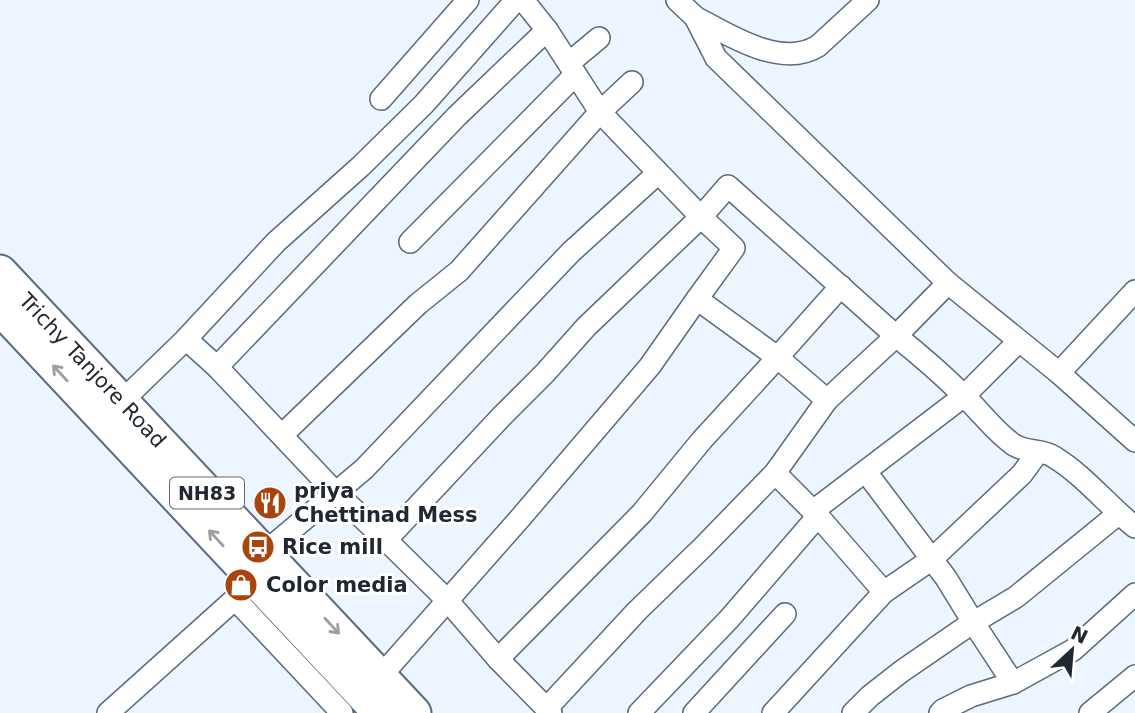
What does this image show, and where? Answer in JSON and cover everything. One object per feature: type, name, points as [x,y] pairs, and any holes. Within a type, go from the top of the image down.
[{"type":"highway","name":"Trichy Tanjore Road","points":[[0,272],[121,402],[250,576],[380,677],[414,713]]},
{"type":"highway","name":"Trichy Tanjore Road","points":[[0,308],[380,713]]},
{"type":"street","points":[[381,99],[468,0]]},
{"type":"street","points":[[684,5],[758,49],[799,54],[818,46],[868,0]]},
{"type":"street","points":[[121,402],[186,339],[276,242],[361,166],[523,1],[547,30],[600,113],[701,217],[734,247],[650,366],[380,677]]},
{"type":"street","points":[[684,5],[716,58],[948,283],[1059,373],[1135,441]]},
{"type":"street","points":[[217,368],[457,116],[547,30]]},
{"type":"street","points":[[410,242],[599,38]]},
{"type":"street","points":[[282,435],[418,304],[459,271],[600,113],[632,82]]},
{"type":"street","points":[[108,713],[335,492],[364,469],[571,252],[658,173]]},
{"type":"street","points":[[387,540],[586,327],[701,217],[728,186],[924,358],[1000,433],[1027,451],[1047,452],[1075,472],[1127,521],[902,671],[853,713]]},
{"type":"street","points":[[186,339],[335,492],[447,600],[498,659],[549,710],[637,611],[775,473],[827,400],[948,283]]},
{"type":"street","points":[[498,659],[642,513],[702,440],[841,286]]},
{"type":"street","points":[[1059,373],[1135,292]]},
{"type":"street","points":[[697,299],[777,357],[827,400]]},
{"type":"street","points":[[639,713],[730,618],[815,513],[964,396],[1019,341]]},
{"type":"street","points":[[773,713],[884,592],[932,559],[1022,474],[1038,452]]},
{"type":"street","points":[[866,472],[946,578],[1013,683]]},
{"type":"street","points":[[775,473],[815,513],[884,592]]},
{"type":"street","points":[[250,576],[341,713]]},
{"type":"street","points":[[940,713],[943,710],[974,705],[1073,650],[1135,594]]},
{"type":"street","points":[[694,713],[785,614]]},
{"type":"street","points":[[1090,713],[1135,676]]},
{"type":"place","name":"priya Chettinad Mess","points":[[270,503]]},
{"type":"place","name":"Rice mill","points":[[258,547]]},
{"type":"place","name":"Color media","points":[[241,585]]}]
